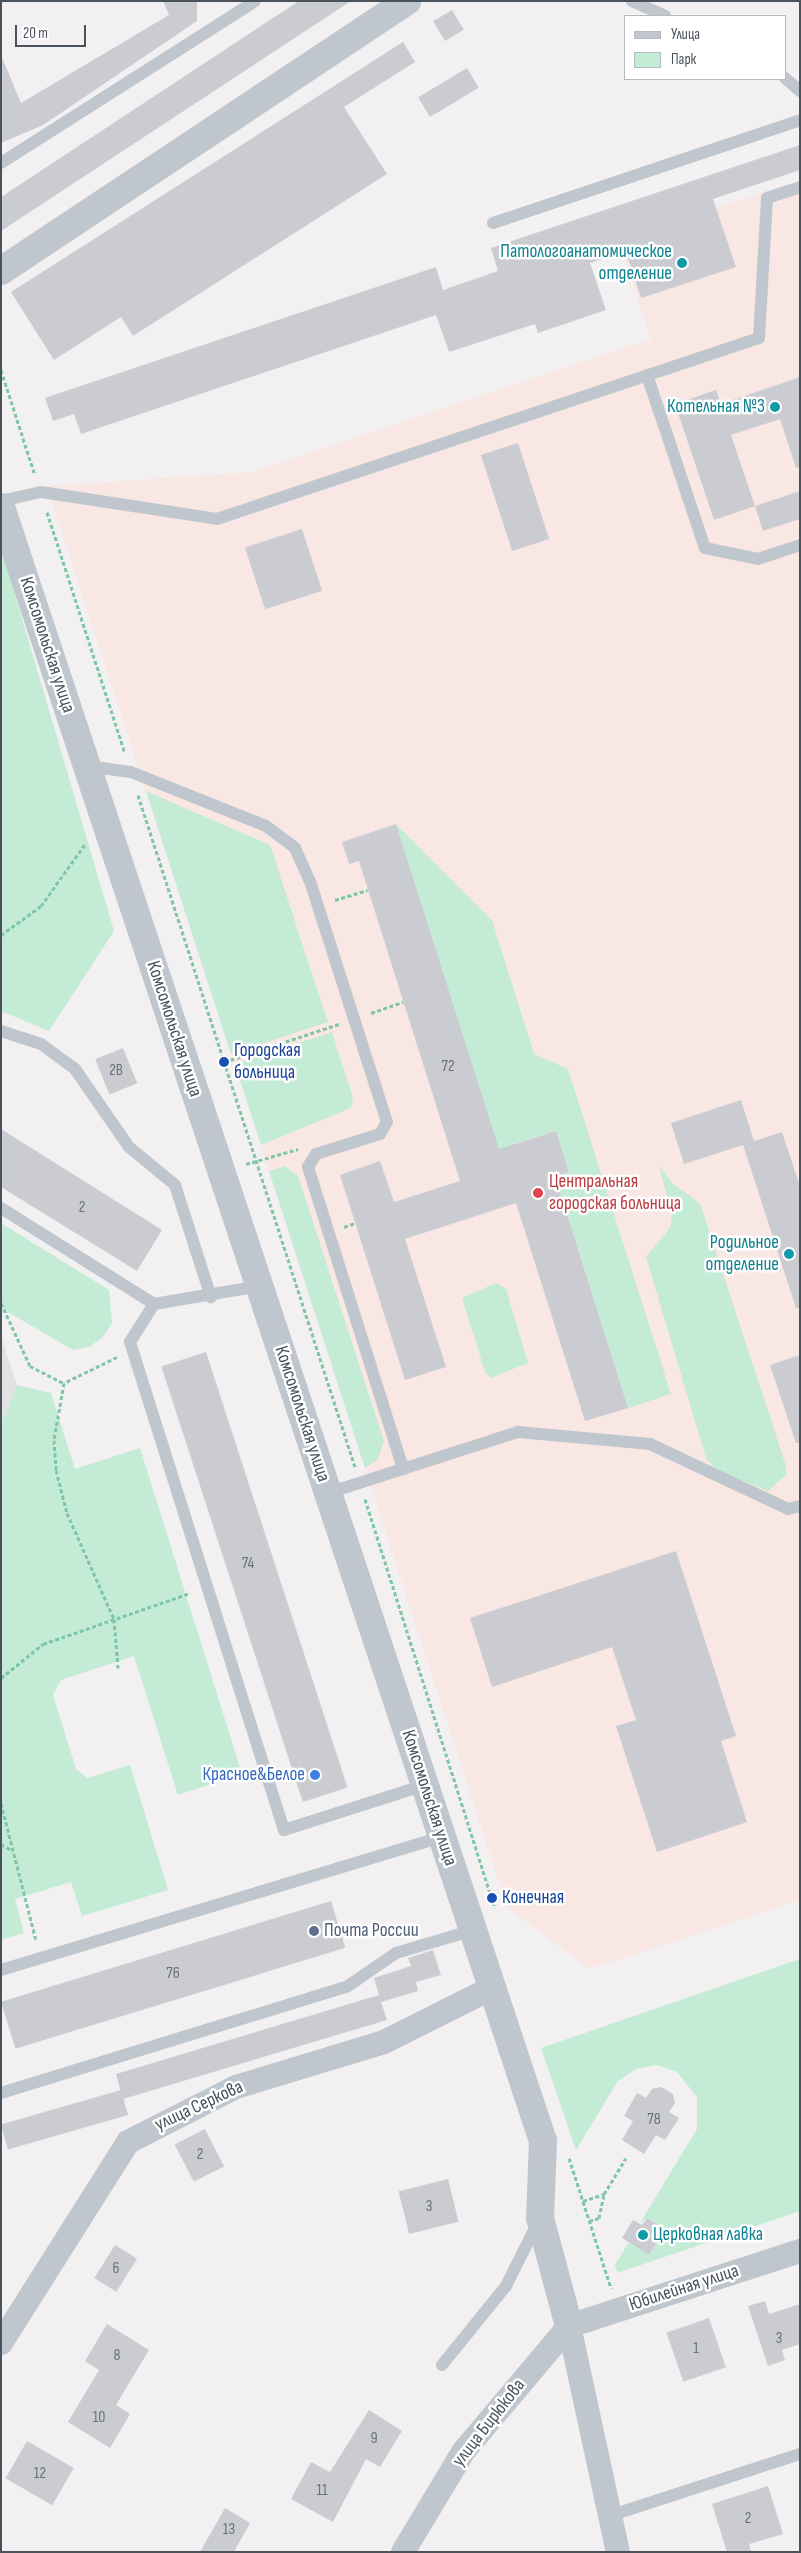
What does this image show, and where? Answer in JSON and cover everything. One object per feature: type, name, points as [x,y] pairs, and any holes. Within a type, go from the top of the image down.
[{"type":"street","points":[[1,271],[407,1]]},
{"type":"street","name":"Комсомольская улица","points":[[1,507],[543,2141],[540,2218],[569,2326]]},
{"type":"street","name":"улица Серкова","points":[[1,2343],[128,2142],[236,2087],[384,2042],[492,1988]]},
{"type":"street","name":"Юбилейная улица","points":[[569,2326],[800,2251]]},
{"type":"street","points":[[569,2326],[618,2552]]},
{"type":"street","name":"улица Бирюкова","points":[[402,2552],[462,2452],[569,2326]]},
{"type":"lane","points":[[1,164],[255,1]]},
{"type":"lane","points":[[632,1],[663,15]]},
{"type":"lane","points":[[786,79],[800,91]]},
{"type":"lane","points":[[493,223],[800,120]]},
{"type":"lane","points":[[1,501],[40,492],[217,519],[759,338],[767,198],[800,187]]},
{"type":"lane","points":[[647,375],[705,548],[758,559],[800,546]]},
{"type":"lane","points":[[87,766],[131,772],[266,826],[295,848],[354,1019],[387,1122],[380,1134],[316,1154],[308,1167],[403,1469]]},
{"type":"lane","points":[[1,1031],[41,1044],[75,1069],[129,1147],[175,1185],[211,1298]]},
{"type":"lane","points":[[1,1208],[154,1304],[211,1298],[259,1286]]},
{"type":"lane","points":[[154,1304],[130,1342],[284,1830],[425,1785]]},
{"type":"lane","points":[[328,1493],[518,1432],[650,1444],[788,1510],[800,1506]]},
{"type":"lane","points":[[1,1970],[442,1837]]},
{"type":"lane","points":[[1,2093],[348,1986],[396,1953],[473,1930]]},
{"type":"lane","points":[[442,2365],[506,2286],[540,2218]]},
{"type":"lane","points":[[609,2516],[800,2454]]},
{"type":"path","points":[[1,370],[360,1482],[497,1915]]},
{"type":"path","points":[[1,935],[53,892],[104,817]]},
{"type":"path","points":[[338,909],[335,900],[368,890]]},
{"type":"path","points":[[224,1062],[403,1002]]},
{"type":"path","points":[[368,1004],[374,1022]]},
{"type":"path","points":[[222,1171],[303,1147]]},
{"type":"path","points":[[1,1303],[30,1366],[64,1382],[121,1356],[130,1342]]},
{"type":"path","points":[[64,1382],[54,1440],[56,1470],[67,1513],[114,1619],[118,1668]]},
{"type":"path","points":[[1,1678],[44,1644],[207,1587]]},
{"type":"path","points":[[1,1803],[40,1958]]},
{"type":"path","points":[[1,1844],[13,1851]]},
{"type":"path","points":[[567,2154],[618,2310]]},
{"type":"path","points":[[589,2221],[599,2218],[604,2194],[626,2158]]},
{"type":"path","points":[[582,2201],[604,2194]]},
{"type":"shaded area","name":"Центральная городская больница","points":[[800,180],[800,1900],[589,1969],[507,1907],[47,486],[253,472],[651,339],[619,240]]},
{"type":"shaded area","points":[[1,1336],[17,1385],[1,1423]]},
{"type":"green space","points":[[1,547],[114,931],[49,1031],[1,1011]]},
{"type":"green space","points":[[146,791],[270,845],[328,1022],[231,1054]]},
{"type":"green space","points":[[396,824],[492,920],[534,1054],[568,1069],[671,1394],[628,1408],[555,1176],[569,1172],[556,1131],[514,1144],[501,1157]]},
{"type":"green space","points":[[332,1032],[353,1098],[351,1108],[261,1145],[235,1064]]},
{"type":"green space","points":[[284,1166],[298,1176],[384,1441],[378,1459],[365,1468],[269,1171]]},
{"type":"green space","points":[[659,1166],[673,1184],[700,1203],[785,1463],[787,1474],[768,1491],[716,1470],[706,1458],[646,1257],[670,1228],[672,1215]]},
{"type":"green space","points":[[1,1223],[109,1290],[112,1323],[103,1337],[89,1347],[73,1350],[1,1308]]},
{"type":"green space","points":[[496,1283],[506,1289],[528,1363],[491,1378],[485,1372],[462,1298]]},
{"type":"green space","points":[[17,1385],[51,1393],[75,1469],[140,1448],[242,1774],[178,1795],[134,1656],[61,1680],[53,1695],[76,1769],[87,1778],[130,1765],[168,1890],[82,1916],[71,1882],[15,1899],[24,1933],[1,1940],[1,1423]]},
{"type":"green space","points":[[800,1959],[800,2211],[617,2273],[615,2265],[629,2242],[649,2255],[665,2229],[647,2218],[640,2223],[697,2129],[697,2097],[677,2072],[657,2065],[636,2069],[618,2081],[576,2150],[541,2048]]},
{"type":"building","points":[[163,1],[197,1],[197,21],[43,125],[1,143],[1,55],[21,103],[169,15]]},
{"type":"building","points":[[299,1],[351,1],[1,231],[1,197]]},
{"type":"building","points":[[452,10],[464,30],[445,41],[433,21]]},
{"type":"building","points":[[403,42],[415,62],[344,107],[387,174],[133,336],[121,317],[54,360],[11,292]]},
{"type":"building","points":[[467,68],[479,88],[430,117],[418,97]]},
{"type":"building","points":[[800,145],[800,170],[713,199],[736,267],[641,298],[626,252],[590,263],[606,310],[538,333],[535,324],[449,352],[436,315],[81,434],[74,414],[53,421],[45,398],[436,267],[443,290],[498,271],[491,248]]},
{"type":"building","points":[[800,377],[800,467],[796,468],[780,419],[731,435],[755,506],[714,520],[675,404],[716,390],[721,404]]},
{"type":"building","points":[[518,443],[549,539],[512,551],[481,455]]},
{"type":"building","points":[[800,491],[800,519],[763,531],[755,506]]},
{"type":"building","points":[[302,529],[322,591],[265,609],[245,548]]},
{"type":"building","points":[[396,824],[499,1149],[556,1131],[569,1172],[555,1176],[628,1408],[585,1421],[516,1203],[405,1239],[446,1367],[405,1380],[340,1175],[380,1161],[394,1202],[460,1181],[359,861],[349,864],[342,842]]},
{"type":"building","points":[[123,1048],[137,1083],[109,1094],[95,1059]]},
{"type":"building","points":[[741,1100],[754,1141],[782,1132],[800,1186],[800,1308],[796,1308],[743,1145],[684,1164],[671,1123]]},
{"type":"building","points":[[1,1129],[162,1230],[137,1271],[1,1187]]},
{"type":"building","points":[[206,1352],[348,1788],[303,1802],[161,1367]]},
{"type":"building","points":[[800,1355],[800,1443],[796,1443],[770,1365]]},
{"type":"building","points":[[676,1551],[736,1736],[721,1741],[747,1822],[657,1852],[616,1726],[636,1720],[612,1647],[492,1687],[470,1618]]},
{"type":"building","points":[[331,1901],[345,1948],[15,2049],[1,2002]]},
{"type":"building","points":[[433,1950],[441,1975],[416,1982],[418,1991],[381,2002],[387,2020],[123,2099],[116,2074],[379,1995],[374,1978],[411,1966],[408,1958]]},
{"type":"building","points":[[661,2087],[673,2094],[675,2103],[669,2112],[679,2118],[665,2140],[656,2135],[644,2154],[622,2140],[633,2121],[624,2116],[637,2093],[646,2098],[652,2089]]},
{"type":"building","points":[[121,2090],[128,2115],[8,2149],[1,2124]]},
{"type":"building","points":[[205,2129],[224,2166],[194,2182],[175,2144]]},
{"type":"building","points":[[448,2179],[459,2222],[409,2234],[399,2191]]},
{"type":"building","name":"Церковная лавка","points":[[647,2218],[665,2229],[649,2255],[622,2238],[633,2220],[642,2225]]},
{"type":"building","points":[[115,2245],[137,2259],[116,2292],[94,2278]]},
{"type":"building","points":[[765,2301],[769,2314],[800,2304],[800,2344],[782,2350],[785,2360],[768,2366],[748,2306]]},
{"type":"building","points":[[709,2318],[726,2367],[683,2382],[666,2333]]},
{"type":"building","points":[[107,2324],[149,2350],[116,2405],[130,2414],[110,2448],[68,2422],[99,2370],[85,2361]]},
{"type":"building","points":[[369,2410],[402,2431],[380,2467],[366,2459],[333,2522],[291,2499],[311,2462],[330,2472]]},
{"type":"building","points":[[27,2441],[74,2468],[52,2505],[6,2478]]},
{"type":"building","points":[[768,2486],[783,2534],[749,2544],[751,2552],[727,2552],[712,2504]]},
{"type":"building","points":[[225,2508],[250,2523],[234,2552],[200,2552]]},
{"type":"place","name":"Патологоанатомическое отделение","points":[[682,263]]},
{"type":"place","name":"Котельная №3","points":[[775,407]]},
{"type":"place","name":"Городская больница","points":[[224,1062]]},
{"type":"place","name":"Центральная городская больница","points":[[538,1193]]},
{"type":"place","name":"Родильное отделение","points":[[789,1254]]},
{"type":"place","name":"Красное&Белое","points":[[315,1775]]},
{"type":"place","name":"Конечная","points":[[492,1898]]},
{"type":"place","name":"Почта России","points":[[314,1931]]},
{"type":"place","name":"Церковная лавка","points":[[643,2235]]}]
